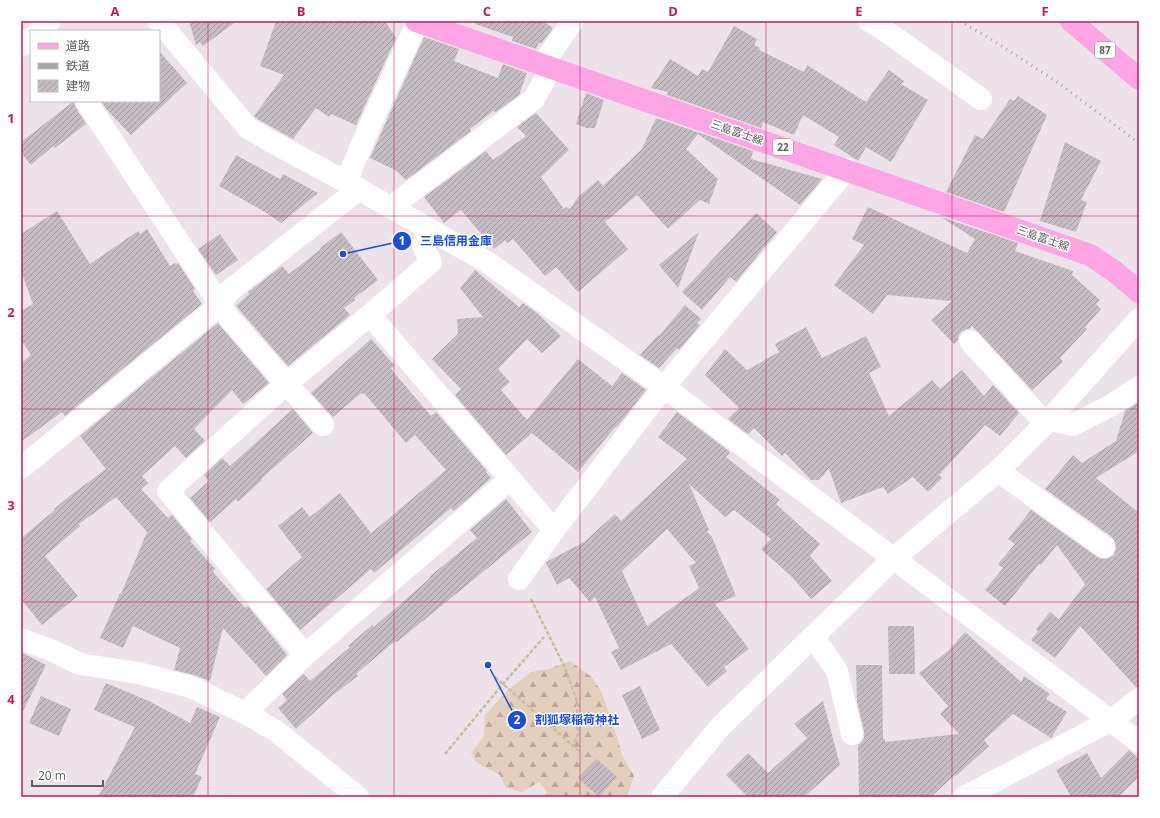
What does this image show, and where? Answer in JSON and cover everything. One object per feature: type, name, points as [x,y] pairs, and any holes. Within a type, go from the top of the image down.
[{"type":"main road","name":"三島富士線","points":[[417,21],[847,169],[1090,255],[1114,271],[1139,292]]},
{"type":"main road","name":"87","points":[[1071,21],[1139,79]]},
{"type":"street","points":[[40,30],[50,21]]},
{"type":"street","points":[[159,21],[248,128],[353,185],[487,262],[664,387],[1139,742]]},
{"type":"street","points":[[21,468],[220,305],[228,292],[353,185],[371,123],[417,21]]},
{"type":"street","points":[[393,208],[400,200],[534,99],[546,66],[572,21]]},
{"type":"street","points":[[869,21],[883,29],[981,99]]},
{"type":"street","points":[[21,46],[30,39]]},
{"type":"street","points":[[87,102],[229,318],[323,425]]},
{"type":"street","points":[[519,579],[554,530],[664,387],[847,169]]},
{"type":"street","points":[[305,655],[168,491],[286,384],[370,315],[431,262],[423,246],[428,228]]},
{"type":"street","points":[[370,315],[554,530]]},
{"type":"street","points":[[662,797],[721,726],[813,636],[893,559],[998,471],[1048,422],[1139,318]]},
{"type":"street","points":[[970,342],[1048,422],[1073,425],[1110,406],[1139,387]]},
{"type":"street","points":[[998,471],[1104,547]]},
{"type":"street","points":[[244,713],[305,655],[510,479]]},
{"type":"street","points":[[813,636],[837,671],[852,734]]},
{"type":"street","points":[[21,639],[51,650],[80,664],[138,673],[191,687],[244,713],[276,731],[358,797]]},
{"type":"street","points":[[969,796],[1110,721],[1139,699]]},
{"type":"path","points":[[519,579],[529,594],[565,668],[576,701],[578,734],[573,746]]},
{"type":"path","points":[[445,754],[503,684],[544,638]]},
{"type":"path","points":[[495,677],[579,751]]},
{"type":"green space","points":[[570,661],[592,677],[602,693],[622,755],[634,776],[627,797],[544,797],[547,792],[539,782],[522,792],[506,788],[500,775],[477,763],[471,754],[484,736],[485,715],[507,691],[531,672],[548,669]]},
{"type":"building","points":[[189,21],[237,21],[203,46],[200,42],[196,45]]},
{"type":"building","points":[[276,21],[385,21],[396,38],[356,125],[331,114],[329,117],[316,108],[293,139],[254,116],[284,75],[260,66]]},
{"type":"building","points":[[476,21],[547,21],[546,23],[553,28],[541,44],[539,42],[536,49],[512,41],[513,37],[475,24]]},
{"type":"building","points":[[734,26],[757,39],[754,45],[760,48],[759,50],[804,72],[807,65],[866,102],[889,70],[904,81],[901,84],[928,100],[891,162],[866,147],[858,161],[834,145],[839,137],[803,115],[794,135],[763,122],[761,128],[667,95],[668,92],[651,88],[670,59],[698,76],[702,69],[708,72]]},
{"type":"building","points":[[424,37],[459,49],[454,61],[498,78],[503,64],[527,73],[519,95],[496,112],[493,111],[470,129],[471,131],[406,180],[395,170],[370,158]]},
{"type":"building","points":[[160,52],[187,83],[131,135],[107,110],[102,102],[160,102]]},
{"type":"building","points":[[586,93],[604,100],[595,128],[587,128],[576,124]]},
{"type":"building","points":[[1018,96],[1047,115],[1004,212],[946,192],[975,135],[983,139],[1010,99],[1014,101]]},
{"type":"building","points":[[73,102],[74,102],[76,108],[86,124],[55,148],[53,146],[31,165],[21,153],[21,142]]},
{"type":"building","points":[[536,113],[569,150],[541,177],[564,209],[566,207],[570,209],[578,197],[598,180],[603,186],[642,149],[656,118],[753,151],[751,159],[822,179],[800,205],[698,134],[686,149],[718,179],[709,204],[700,200],[668,229],[637,195],[605,222],[628,249],[578,292],[556,267],[545,276],[513,239],[507,243],[505,240],[494,249],[461,210],[444,223],[424,197],[486,151],[493,160],[526,136],[517,127]]},
{"type":"building","points":[[1065,142],[1101,161],[1081,200],[1087,202],[1076,232],[1040,221]]},
{"type":"building","points":[[236,155],[280,179],[283,174],[318,193],[281,223],[265,212],[219,186]]},
{"type":"building","points":[[868,207],[967,253],[975,239],[941,217],[1018,243],[1015,251],[1073,271],[1072,275],[1100,300],[1096,304],[1101,309],[1085,327],[1087,329],[1060,358],[1063,362],[1032,390],[972,326],[961,332],[958,340],[954,344],[931,320],[952,301],[887,295],[873,314],[834,285],[864,245],[852,239]]},
{"type":"building","points":[[57,211],[90,264],[138,231],[140,234],[147,229],[170,266],[178,263],[195,289],[193,291],[202,304],[65,416],[62,412],[21,442],[21,363],[31,355],[21,340],[21,311],[33,304],[21,271],[21,234]]},
{"type":"building","points":[[756,213],[777,232],[736,282],[730,277],[702,310],[682,292]]},
{"type":"building","points":[[341,232],[378,280],[354,298],[355,300],[344,308],[350,315],[288,366],[236,306],[249,294],[248,292],[282,266],[289,274]]},
{"type":"building","points":[[699,232],[678,288],[659,265]]},
{"type":"building","points":[[220,234],[238,260],[216,275],[198,249]]},
{"type":"building","points":[[475,270],[519,307],[523,303],[537,313],[561,336],[542,353],[527,339],[498,369],[510,382],[501,390],[527,420],[578,359],[612,386],[622,373],[646,390],[617,427],[616,426],[578,472],[532,433],[506,455],[455,395],[461,389],[432,359],[458,334],[457,319],[483,317],[460,288]]},
{"type":"building","points":[[685,305],[701,319],[697,323],[700,325],[679,350],[677,348],[659,368],[640,355],[658,335],[659,336]]},
{"type":"building","points":[[218,323],[269,383],[243,404],[232,390],[194,429],[205,441],[186,458],[175,446],[142,476],[148,483],[141,489],[168,518],[172,515],[192,539],[190,541],[215,569],[213,572],[245,608],[248,606],[287,655],[266,676],[223,628],[210,681],[174,670],[180,648],[133,626],[123,648],[100,638],[120,593],[121,594],[147,532],[116,497],[79,524],[80,526],[45,556],[78,596],[42,625],[21,599],[21,538],[67,498],[106,469],[80,436]]},
{"type":"building","points":[[806,327],[822,358],[866,336],[881,367],[869,373],[889,416],[932,380],[940,389],[962,370],[984,396],[993,385],[1019,413],[1000,436],[985,425],[939,475],[942,478],[928,492],[913,477],[888,494],[883,487],[841,503],[829,469],[819,480],[811,480],[785,453],[782,456],[754,428],[748,434],[728,419],[739,408],[705,375],[725,349],[747,370],[779,352],[775,344]]},
{"type":"building","points":[[371,339],[395,366],[391,369],[431,416],[436,412],[487,471],[486,472],[491,478],[454,511],[451,508],[374,573],[371,569],[300,630],[266,589],[302,557],[278,526],[302,507],[310,517],[340,493],[371,533],[446,470],[415,435],[406,443],[364,393],[361,393],[333,417],[311,393]]},
{"type":"building","points":[[1139,402],[1139,451],[1096,478],[1139,513],[1139,687],[1136,687],[1080,626],[1055,658],[1031,640],[1038,631],[1036,629],[1050,612],[1059,619],[1085,584],[1057,545],[1041,565],[1039,564],[1005,606],[985,590],[1003,568],[998,564],[1015,544],[1008,539],[1031,510],[1097,557],[1103,559],[1114,555],[1116,548],[1112,537],[1045,489],[1073,455],[1082,463],[1116,441],[1125,411]]},
{"type":"building","points":[[293,409],[313,433],[261,479],[262,480],[238,502],[236,499],[210,522],[190,498],[209,481],[204,475],[222,458],[230,466]]},
{"type":"building","points":[[677,412],[730,452],[726,457],[780,500],[776,504],[820,544],[810,556],[832,581],[811,599],[792,577],[761,549],[771,539],[734,510],[725,517],[689,484],[709,530],[707,532],[712,537],[736,596],[715,604],[749,649],[724,667],[727,671],[708,687],[671,644],[621,670],[611,652],[619,648],[595,597],[590,602],[569,578],[557,585],[546,563],[584,542],[615,514],[621,521],[687,459],[658,437]],"holes":[[[667,529],[696,563],[689,566],[699,588],[647,626],[622,571]]]},
{"type":"building","points":[[506,499],[532,532],[397,642],[395,641],[356,674],[358,676],[333,695],[296,729],[278,708],[287,700],[282,694],[304,674],[310,681],[350,647],[348,646],[372,625],[374,627],[430,578],[429,577],[477,538],[470,530]]},
{"type":"building","points":[[888,626],[914,626],[915,674],[889,674]]},
{"type":"building","points":[[965,632],[1021,682],[1024,676],[1050,694],[1046,699],[1067,712],[1051,738],[1013,714],[984,740],[989,746],[931,797],[859,797],[858,745],[864,738],[864,731],[857,701],[856,665],[882,665],[883,739],[885,739],[885,742],[959,734],[940,714],[948,706],[919,673],[948,651]]},
{"type":"building","points":[[21,652],[46,665],[21,715]]},
{"type":"building","points":[[106,683],[149,701],[190,723],[197,707],[220,717],[195,774],[202,777],[193,797],[98,797],[135,727],[94,710]]},
{"type":"building","points":[[640,686],[660,730],[642,739],[622,695]]},
{"type":"building","points":[[41,696],[71,709],[59,736],[29,723]]},
{"type":"building","points":[[823,701],[840,765],[804,797],[748,797],[726,775],[748,753],[768,773],[807,738],[794,724]]},
{"type":"building","points":[[1129,750],[1139,759],[1139,777],[1118,797],[1071,797],[1056,770],[1087,753],[1101,778]]},
{"type":"building","points":[[597,759],[617,777],[599,797],[578,778]]},
{"type":"railway","points":[[960,21],[1057,82],[1139,143]]},
{"type":"place","name":"三島信用金庫","points":[[343,254]]},
{"type":"place","name":"割狐塚稲荷神社","points":[[488,665]]}]
